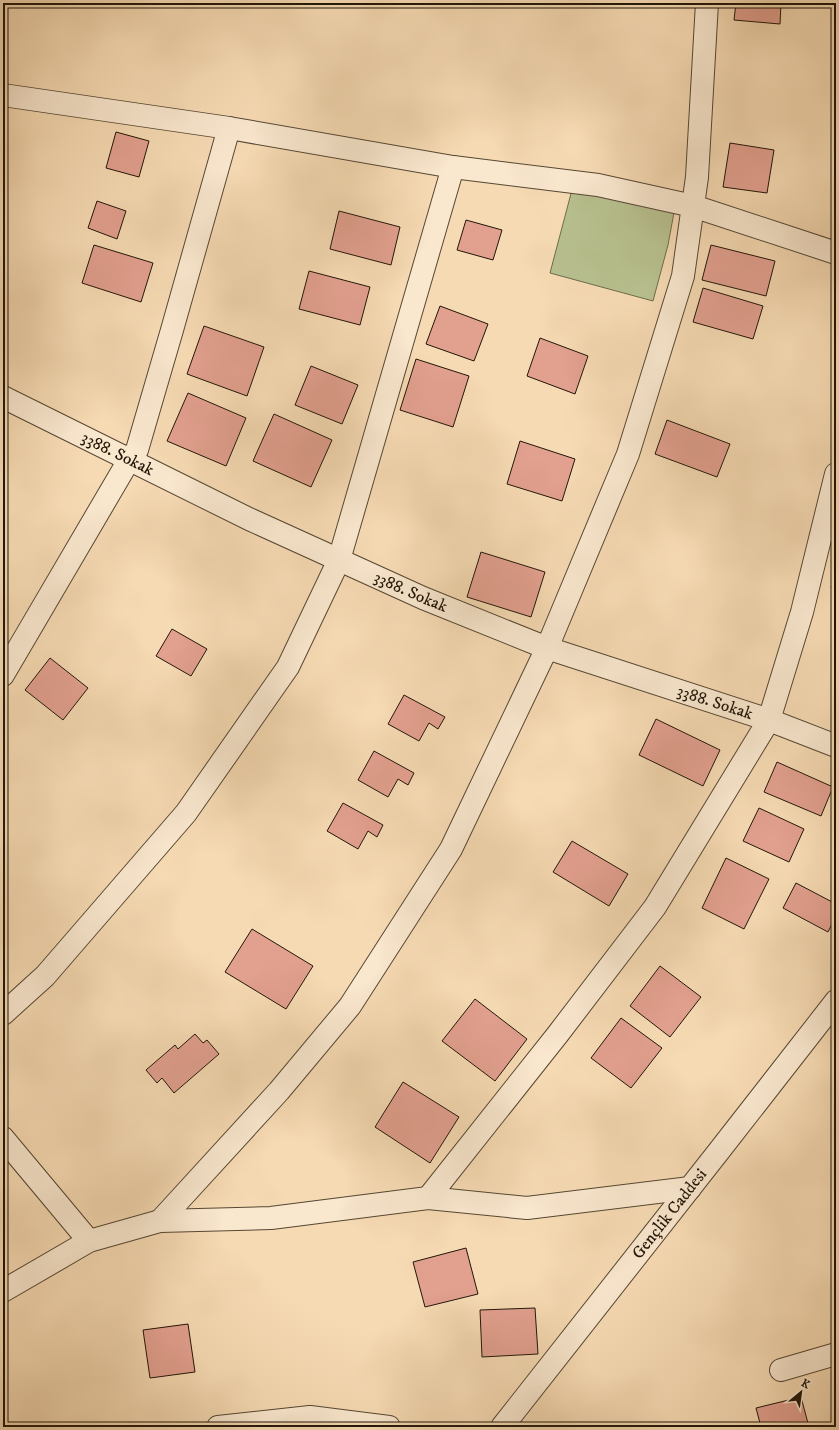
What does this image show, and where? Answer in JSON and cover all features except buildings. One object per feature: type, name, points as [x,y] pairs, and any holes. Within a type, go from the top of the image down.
[{"type":"street","points":[[160,1221],[279,1092],[350,1006],[451,850],[547,648],[628,454],[683,276],[697,177],[707,3]]},
{"type":"street","points":[[3,95],[229,128],[453,167],[598,185],[693,206],[836,253]]},
{"type":"street","points":[[3,674],[137,450],[229,128]]},
{"type":"street","points":[[3,1014],[45,976],[186,813],[288,667],[339,560],[453,167]]},
{"type":"street","name":"3388. Sokak","points":[[3,397],[248,519],[423,598],[547,648],[768,720],[836,746]]},
{"type":"street","points":[[428,1198],[558,1034],[655,907],[768,720],[802,612],[836,474]]},
{"type":"street","name":"Gençlik Caddesi","points":[[502,1427],[836,1001]]},
{"type":"street","points":[[3,1138],[89,1242]]},
{"type":"street","points":[[3,1290],[89,1242],[160,1221],[271,1218],[428,1198],[527,1208],[690,1188]]},
{"type":"street","points":[[781,1370],[836,1354]]},
{"type":"street","points":[[218,1427],[310,1418],[389,1427]]},
{"type":"green space","points":[[573,186],[675,207],[668,245],[653,301],[550,273]]}]
